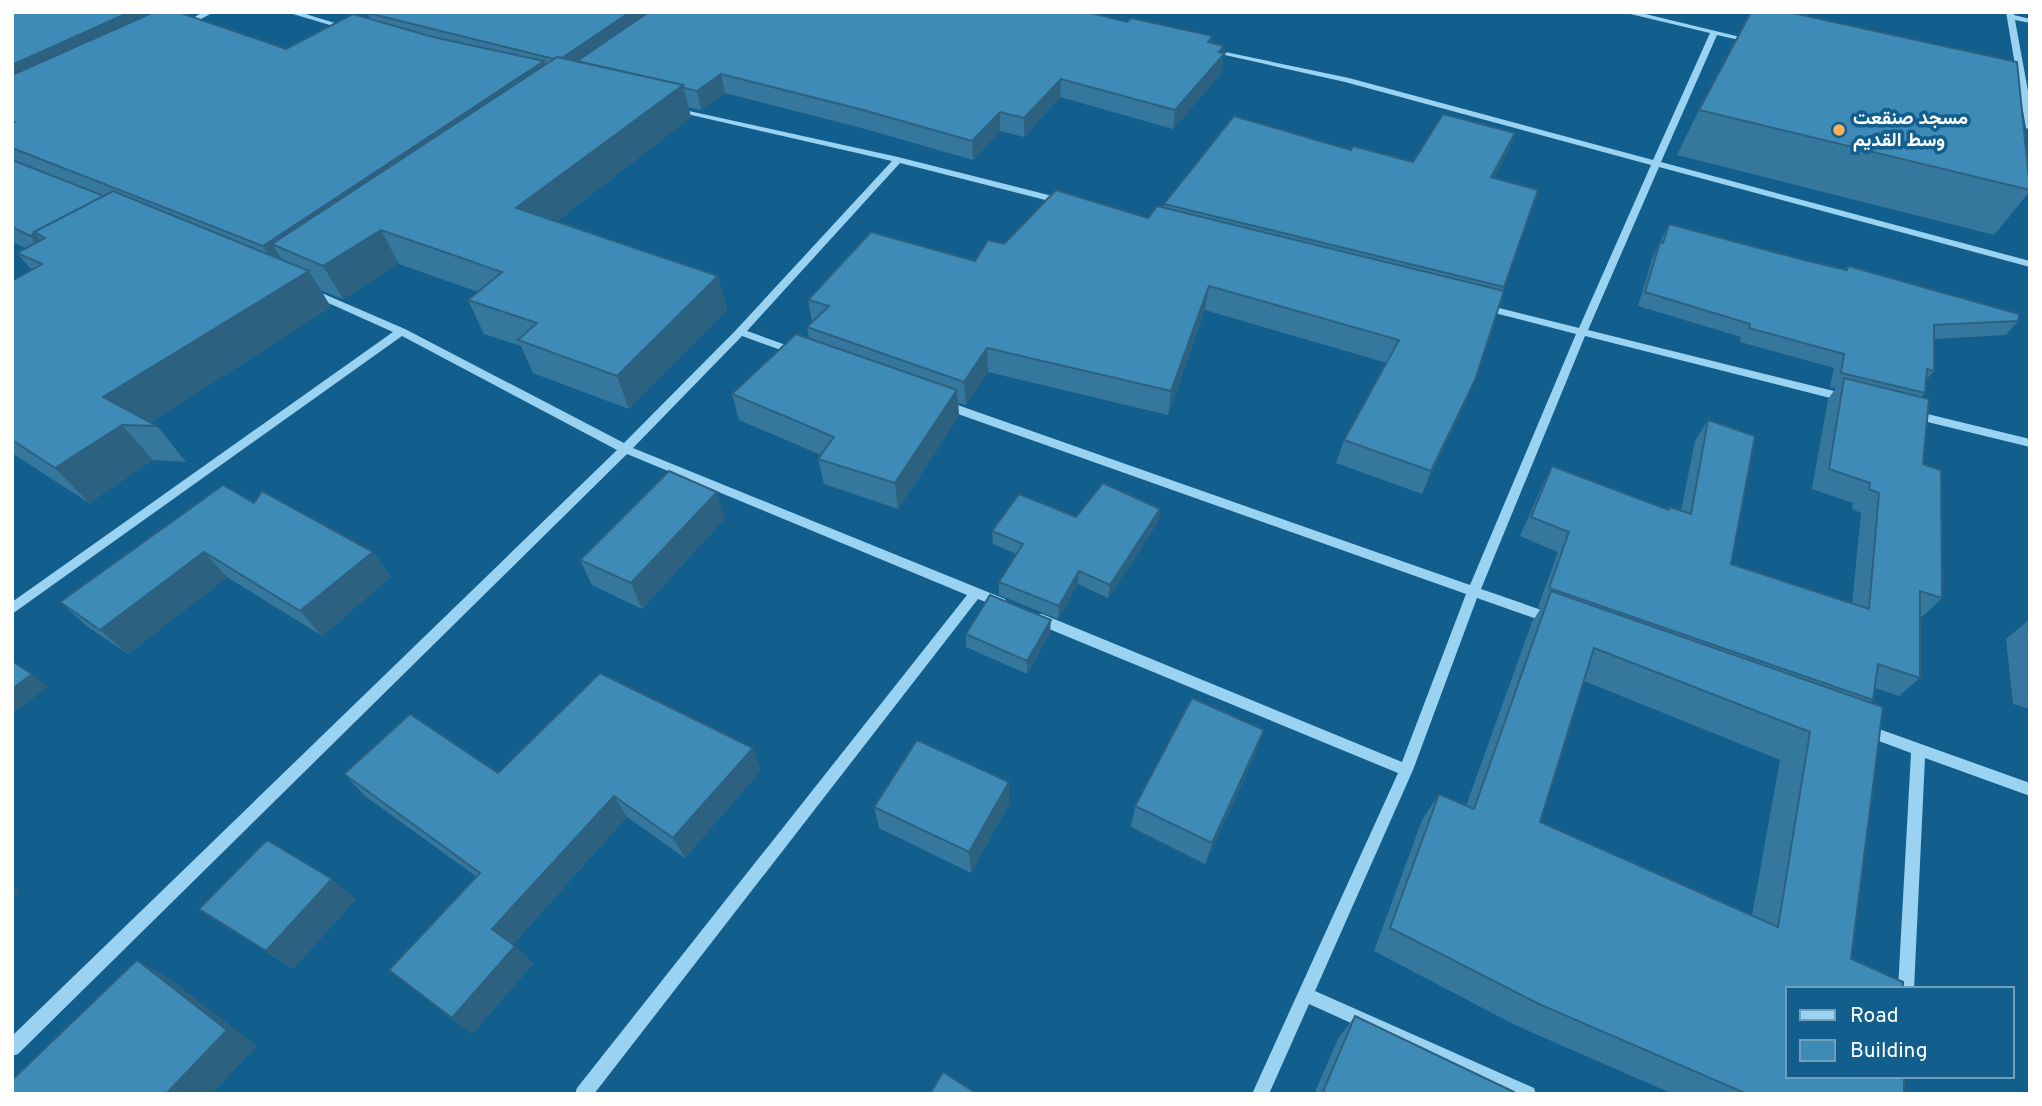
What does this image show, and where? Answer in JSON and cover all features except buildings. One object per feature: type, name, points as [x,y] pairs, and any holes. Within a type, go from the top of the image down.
[{"type":"street","points":[[173,29],[210,12]]},
{"type":"street","points":[[290,12],[356,30]]},
{"type":"street","points":[[1626,12],[1769,45]]},
{"type":"street","points":[[2030,21],[2010,15],[2029,104],[2030,128]]},
{"type":"street","points":[[1260,1094],[1406,770],[1473,592],[1582,332],[1714,32]]},
{"type":"street","points":[[1202,49],[1346,80],[2030,264]]},
{"type":"street","points":[[2000,98],[2029,104]]},
{"type":"street","points":[[656,105],[898,160],[1072,204]]},
{"type":"street","points":[[12,1048],[625,449],[740,332],[898,160]]},
{"type":"street","points":[[292,284],[401,331],[625,449],[1014,609]]},
{"type":"street","points":[[1475,305],[1855,400]]},
{"type":"street","points":[[12,609],[401,331]]},
{"type":"street","points":[[740,332],[805,355]]},
{"type":"street","points":[[936,402],[1564,624]]},
{"type":"street","points":[[1896,410],[2030,443]]},
{"type":"street","points":[[583,1094],[976,593]]},
{"type":"street","points":[[1026,614],[1406,770]]},
{"type":"street","points":[[1852,726],[2030,790]]},
{"type":"street","points":[[1906,987],[1918,749]]},
{"type":"street","points":[[1304,995],[1528,1094]]},
{"type":"place","name":"مسجد صنقعت وسط القديم","points":[[1839,130]]}]
